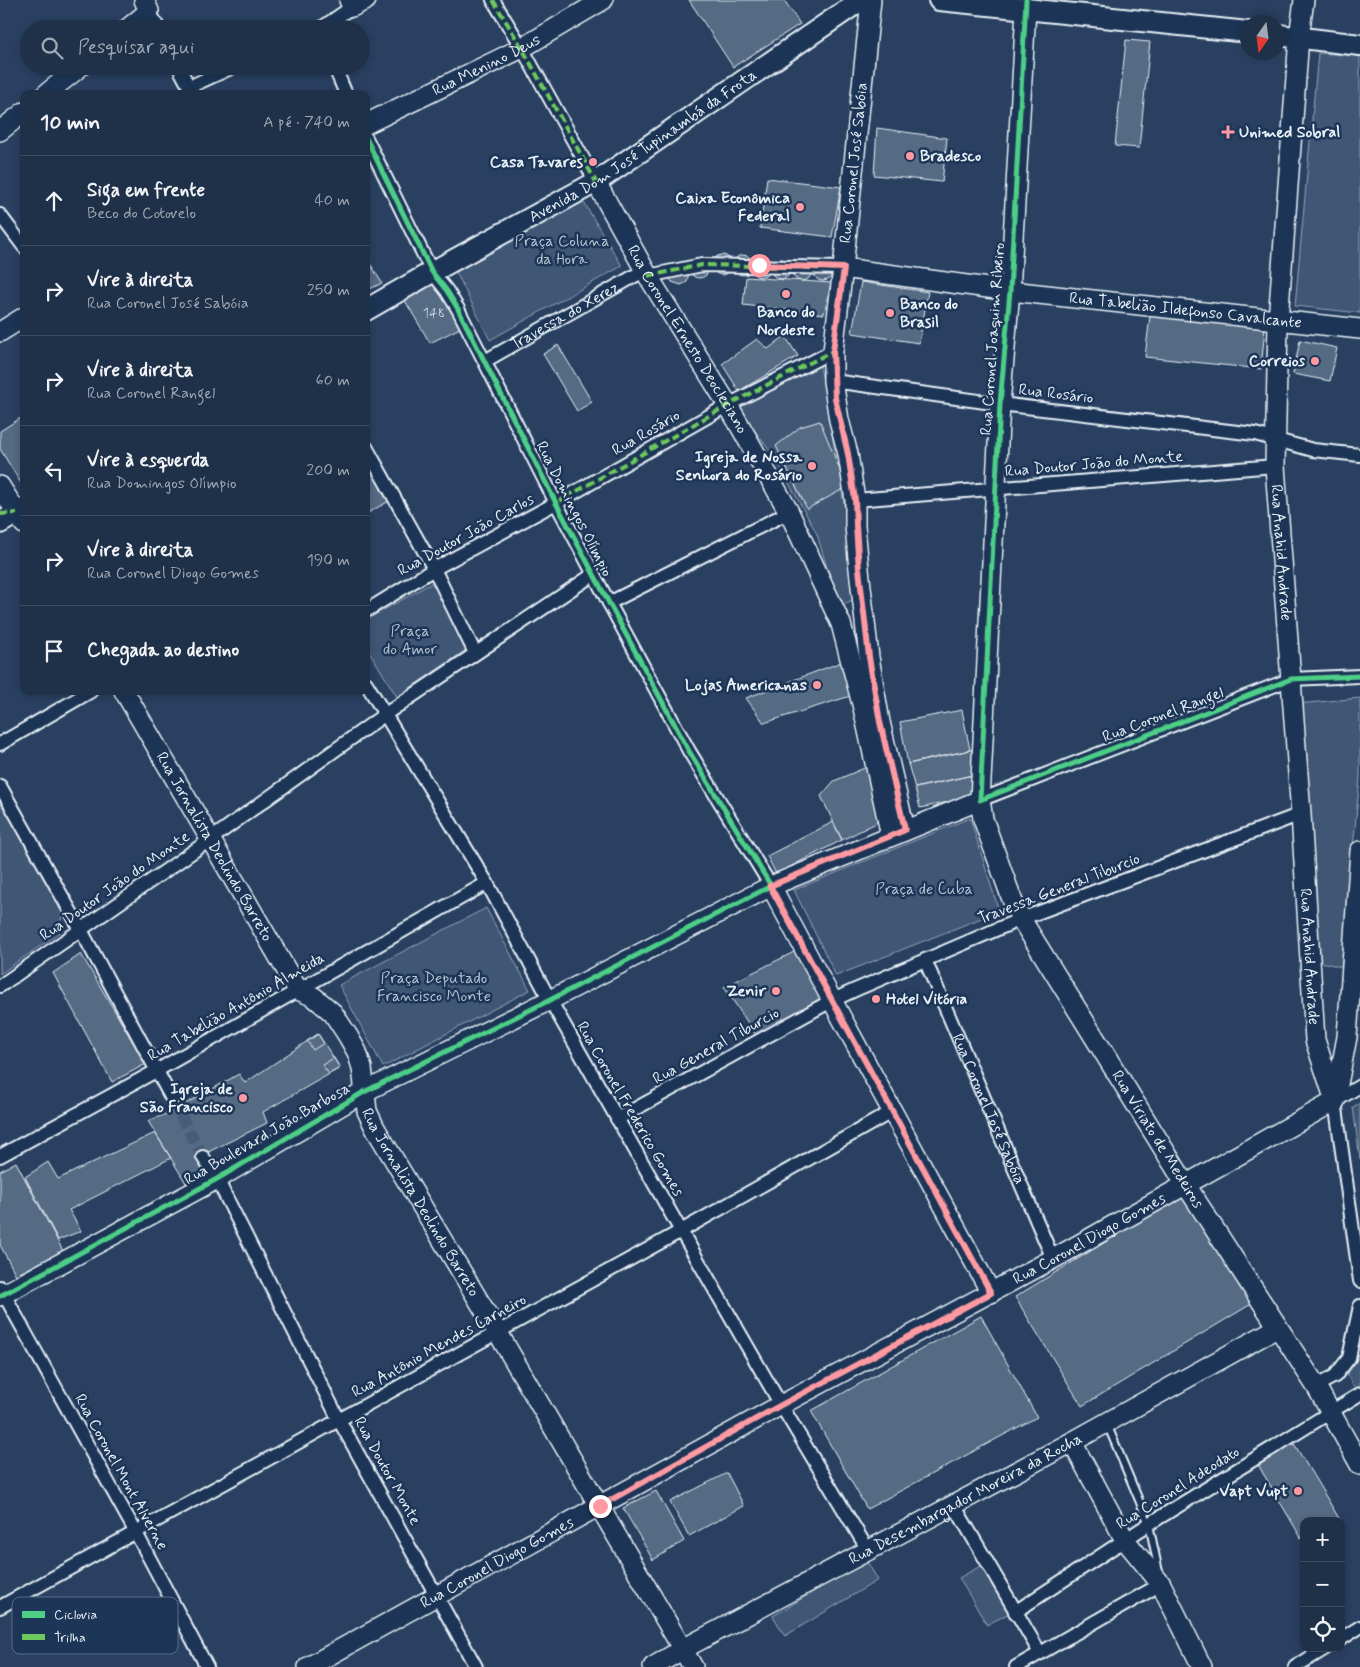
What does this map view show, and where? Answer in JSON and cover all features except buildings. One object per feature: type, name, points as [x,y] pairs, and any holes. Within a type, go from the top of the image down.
[{"type":"main road","name":"Rua Menino Deus","points":[[370,122],[522,48],[603,0]]},
{"type":"main road","name":"Avenida Dom José Tupinambá da Frota","points":[[370,308],[596,182],[861,0]]},
{"type":"main road","name":"Rua Coronel José Sabóia","points":[[871,0],[844,268],[833,351],[833,381],[855,500],[859,569],[869,657],[898,833]]},
{"type":"main road","points":[[939,0],[1026,4],[1240,31]]},
{"type":"main road","name":"Rua Anahid Andrade","points":[[1304,0],[1278,321],[1275,466],[1301,814],[1315,1040],[1334,1101]]},
{"type":"main road","name":"Rua Coronel Joaquim Ribeiro","points":[[980,800],[1000,404],[1010,291],[1026,4]]},
{"type":"main road","points":[[134,20],[147,5]]},
{"type":"main road","points":[[1285,36],[1360,45]]},
{"type":"main road","points":[[51,90],[69,75]]},
{"type":"main road","points":[[0,131],[20,115]]},
{"type":"main road","name":"Rua Coronel Ernesto Deocleciano","points":[[596,182],[646,274],[728,405],[789,512],[841,624],[898,833]]},
{"type":"main road","points":[[844,268],[1010,291]]},
{"type":"main road","name":"Rua Tabelião Ildefonso Cavalcante","points":[[1010,291],[1360,329]]},
{"type":"main road","points":[[0,332],[20,320]]},
{"type":"main road","points":[[0,486],[13,517]]},
{"type":"main road","name":"Rua Jornalista Deolindo Barreto","points":[[126,695],[298,990],[314,997],[333,1014],[348,1036],[362,1068],[367,1111],[375,1128],[498,1331],[693,1667]]},
{"type":"main road","name":"Rua Coronel Rangel","points":[[770,886],[980,800]]},
{"type":"main road","name":"Rua Viriato de Medeiros","points":[[980,800],[986,825],[1013,902],[1021,919],[1186,1185],[1316,1386],[1360,1465]]},
{"type":"main road","points":[[1334,1101],[1347,1037],[1360,858]]},
{"type":"main road","name":"Rua Boulevard João Barbosa","points":[[1,1292],[217,1179],[364,1092],[550,1000],[770,886]]},
{"type":"main road","name":"Rua Domingos Olímpio","points":[[770,886],[991,1293]]},
{"type":"main road","points":[[1315,1040],[1322,1044],[1330,1044],[1347,1037]]},
{"type":"main road","name":"Rua Coronel Diogo Gomes","points":[[308,1667],[781,1405],[1053,1259],[1334,1101]]},
{"type":"main road","name":"Rua Desembargador Moreira da Rocha","points":[[653,1667],[683,1649],[1072,1442],[1277,1328]]},
{"type":"main road","points":[[1072,1442],[1125,1540],[1161,1584],[1202,1667]]},
{"type":"street","name":"Rua Coronel Ernesto Deocleciano","points":[[493,0],[522,48],[596,182]]},
{"type":"street","points":[[332,20],[356,2]]},
{"type":"street","points":[[147,5],[154,20]]},
{"type":"street","points":[[183,75],[191,90],[218,75]]},
{"type":"street","points":[[338,75],[344,90]]},
{"type":"street","name":"Rua Domingos Olímpio","points":[[370,146],[432,272],[458,309],[556,503],[689,751],[770,886]]},
{"type":"street","points":[[0,215],[20,242]]},
{"type":"street","name":"Travessa do Xerez","points":[[485,361],[646,274],[702,265],[844,268]]},
{"type":"street","name":"Rua Rosário","points":[[556,503],[728,405],[833,351]]},
{"type":"street","name":"Rua Rosário","points":[[833,381],[1000,404],[1255,434],[1313,450],[1360,455]]},
{"type":"street","points":[[370,454],[434,569],[475,653]]},
{"type":"street","name":"Rua Doutor João do Monte","points":[[855,500],[1275,466]]},
{"type":"street","name":"Rua Doutor João Carlos","points":[[370,609],[434,569],[556,503]]},
{"type":"street","points":[[609,603],[789,512]]},
{"type":"street","name":"Rua Doutor João do Monte","points":[[0,986],[211,839],[384,714],[594,574]]},
{"type":"street","name":"Rua Coronel Rangel","points":[[980,800],[1291,679],[1360,676]]},
{"type":"street","name":"Rua Coronel Frederico Gomes","points":[[370,690],[487,884],[550,1000],[681,1231],[781,1405],[868,1550]]},
{"type":"street","points":[[0,744],[83,695]]},
{"type":"street","points":[[0,786],[81,930],[172,1099]]},
{"type":"street","name":"Travessa General Tiburcio","points":[[831,1001],[1021,919],[1301,814]]},
{"type":"street","name":"Rua Tabelião Antônio Almeida","points":[[0,1156],[156,1071],[487,884]]},
{"type":"street","name":"Rua Coronel José Sabóia","points":[[925,960],[1053,1259]]},
{"type":"street","name":"Rua General Tiburcio","points":[[617,1119],[831,1001]]},
{"type":"street","points":[[1360,1086],[1334,1101],[1360,1280]]},
{"type":"street","name":"Rua Antônio Mendes Carneiro","points":[[18,1597],[681,1231],[893,1111]]},
{"type":"street","name":"Rua Doutor Monte","points":[[203,1157],[217,1179],[339,1420],[438,1595],[476,1667]]},
{"type":"street","name":"Rua Coronel Mont Alverne","points":[[1,1292],[170,1597]]},
{"type":"street","points":[[1316,1386],[1335,1376],[1349,1358],[1360,1306]]},
{"type":"street","name":"Rua Coronel Adeodato","points":[[1015,1612],[1150,1524],[1360,1394]]},
{"type":"street","points":[[954,1505],[1040,1653]]},
{"type":"street","points":[[1016,1667],[1161,1584]]},
{"type":"street","name":"Rua Antônio Mendes Carneiro","points":[[0,1607],[12,1600]]},
{"type":"street","name":"Rua Coronel Mont Alverne","points":[[178,1612],[207,1667]]},
{"type":"street","points":[[1345,1636],[1360,1627]]},
{"type":"street","points":[[1295,1667],[1319,1652]]},
{"type":"lane","points":[[1106,1422],[1150,1524],[1161,1584]]},
{"type":"green space","points":[[1318,53],[1360,56],[1360,313],[1295,306]]},
{"type":"green space","name":"Praça Coluna da Hora","points":[[577,191],[622,266],[490,340],[455,270]]},
{"type":"green space","points":[[818,354],[850,539],[854,599],[843,605],[827,568],[817,534],[775,458],[731,398]]},
{"type":"green space","name":"Praça do Amor","points":[[435,581],[470,647],[397,697],[370,653],[370,618]]},
{"type":"green space","points":[[1360,698],[1360,777],[1341,967],[1321,962],[1297,704]]},
{"type":"green space","points":[[0,797],[62,913],[59,933],[0,974]]},
{"type":"green space","name":"Praça de Cuba","points":[[970,818],[999,911],[836,976],[794,890]]},
{"type":"green space","name":"Praça Deputado Francisco Monte","points":[[486,908],[530,990],[383,1067],[339,985]]},
{"type":"green space","points":[[1360,1103],[1360,1159],[1353,1107]]},
{"type":"green space","points":[[1358,1358],[1360,1360],[1360,1386],[1355,1389],[1347,1375]]},
{"type":"green space","points":[[866,1560],[878,1580],[785,1636],[773,1616]]},
{"type":"green space","points":[[982,1565],[1011,1612],[987,1625],[959,1578]]},
{"type":"tunnel","points":[[172,1099],[203,1157]]},
{"type":"marked path","points":[[493,0],[522,48],[596,182]]},
{"type":"marked path","points":[[648,276],[702,265],[843,268]]},
{"type":"marked path","points":[[556,503],[728,405],[833,351]]},
{"type":"marked path","points":[[0,514],[17,513]]},
{"type":"cycle path","points":[[1026,0],[1010,291],[1000,404],[980,800],[1291,679],[1360,676]]},
{"type":"cycle path","points":[[0,1296],[217,1179],[364,1092],[550,1000],[771,886],[689,751],[556,503],[458,309],[432,272],[370,146]]},
{"type":"place","name":"Unimed Sobral","points":[[1228,132]]},
{"type":"place","name":"Bradesco","points":[[910,156]]},
{"type":"place","name":"Casa Tavares","points":[[593,162]]},
{"type":"place","name":"Caixa Econômica Federal","points":[[800,207]]},
{"type":"place","name":"Banco do Nordeste","points":[[786,294]]},
{"type":"place","name":"Banco do Brasil","points":[[890,313]]},
{"type":"place","name":"Correios","points":[[1315,361]]},
{"type":"place","name":"Igreja de Nossa Senhora do Rosário","points":[[812,466]]},
{"type":"place","name":"Lojas Americanas","points":[[817,685]]},
{"type":"place","name":"Zenir","points":[[776,991]]},
{"type":"place","name":"Hotel Vitória","points":[[876,999]]},
{"type":"place","name":"Igreja de São Francisco","points":[[243,1098]]},
{"type":"place","name":"Vapt Vupt","points":[[1298,1491]]},
{"type":"route","points":[[600,1506],[781,1405],[991,1293],[770,886],[905,830],[880,722],[869,657],[863,616],[855,500],[833,381],[833,351],[844,268],[759,265]]}]
